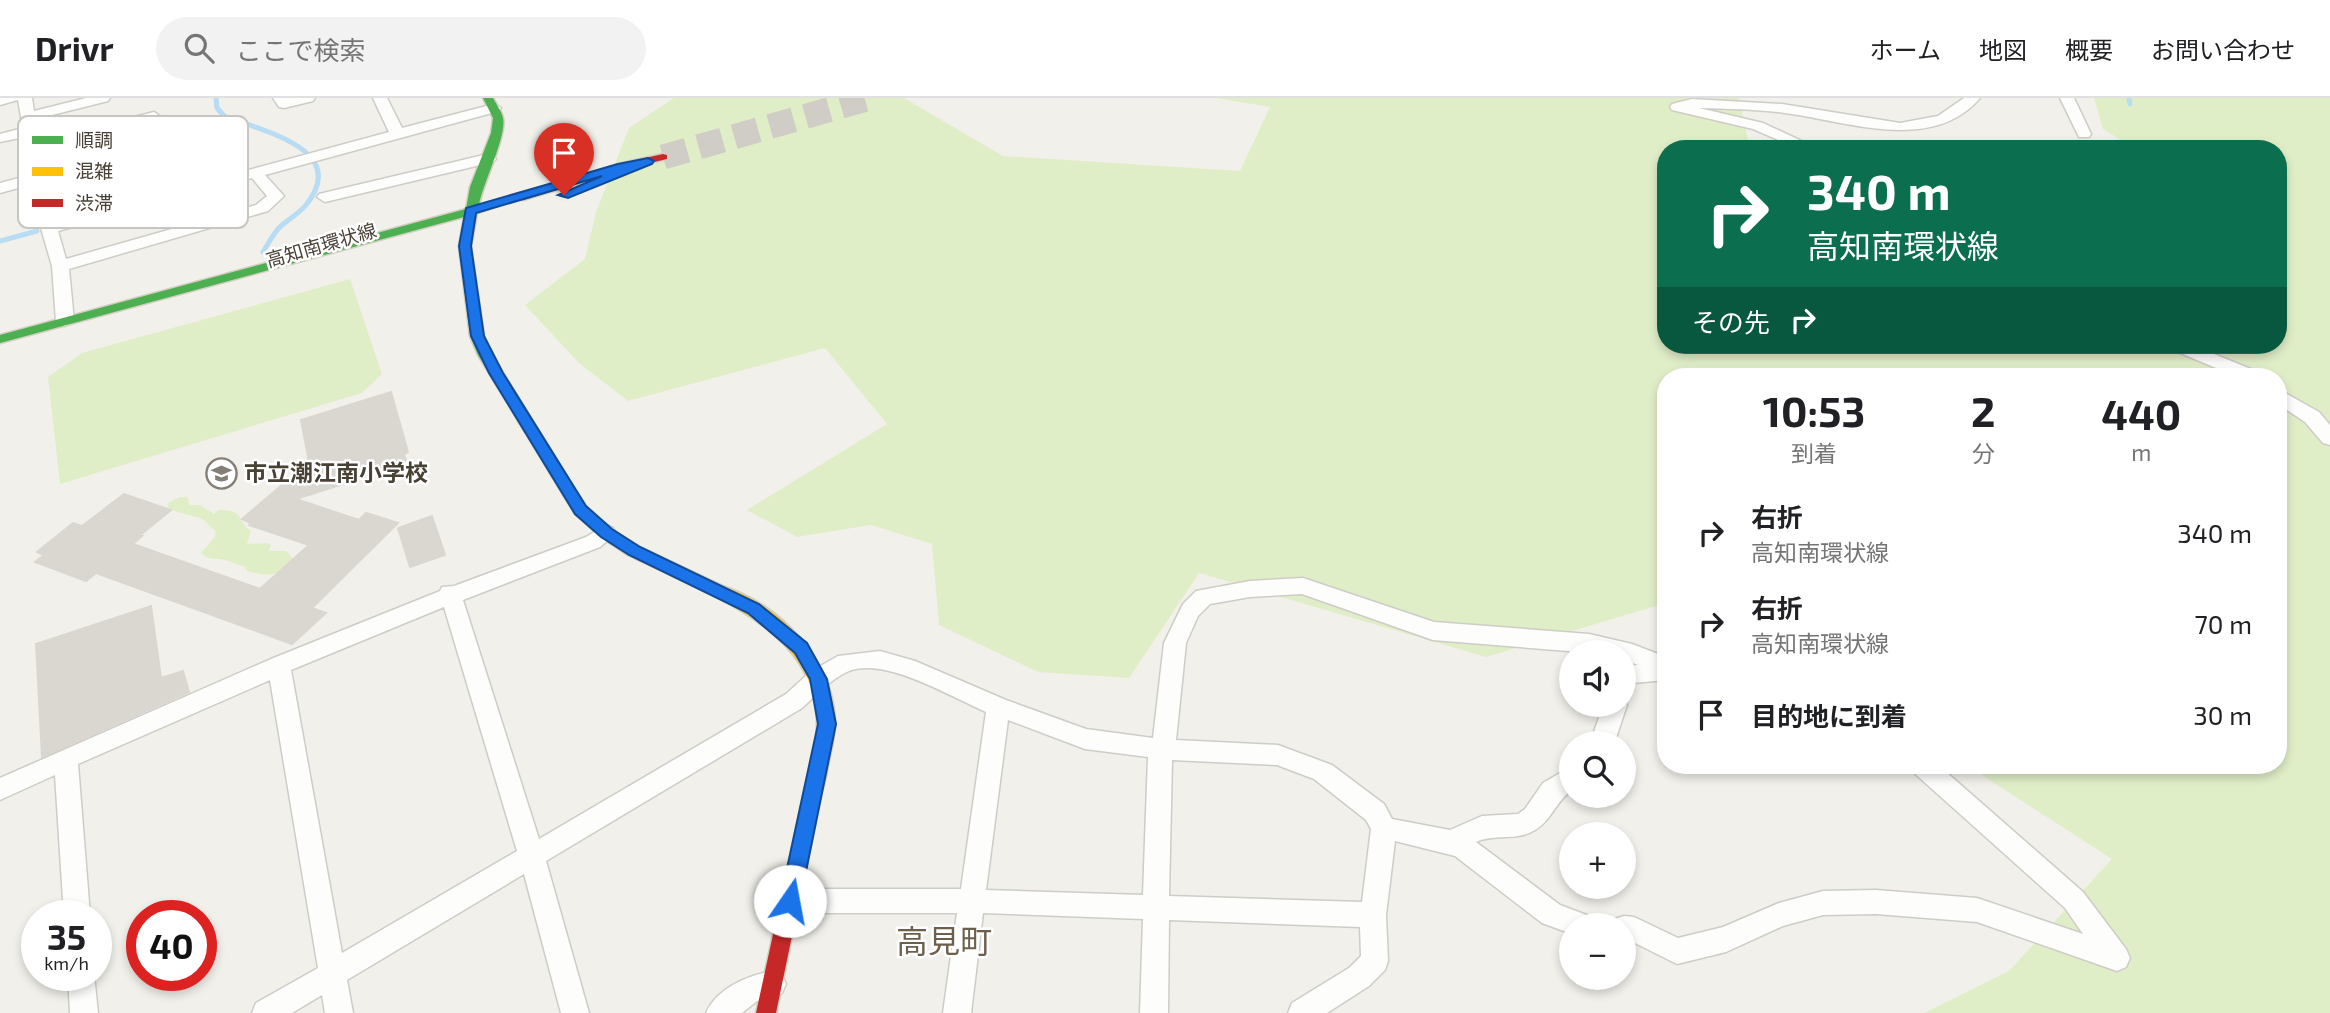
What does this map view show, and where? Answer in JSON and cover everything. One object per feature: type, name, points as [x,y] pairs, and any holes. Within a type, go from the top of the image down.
[{"type":"street","points":[[0,101],[12,98]]},
{"type":"street","points":[[25,98],[28,116]]},
{"type":"street","points":[[63,116],[100,98]]},
{"type":"street","points":[[281,98],[284,104],[308,98]]},
{"type":"street","points":[[380,98],[398,134]]},
{"type":"street","points":[[1791,140],[1758,126],[1677,107],[1692,103],[1782,108],[1899,127],[1942,120],[1973,98]]},
{"type":"street","points":[[2067,98],[2084,134]]},
{"type":"street","points":[[248,173],[398,134],[491,103],[498,118],[497,133],[476,187],[465,246],[477,336],[485,355],[580,510],[606,533],[634,551],[754,608],[801,648],[818,679],[827,724],[766,1013]]},
{"type":"street","points":[[0,138],[18,134]]},
{"type":"street","points":[[325,197],[488,159]]},
{"type":"street","name":"高知南環状線","points":[[0,355],[470,217],[622,166],[656,159]]},
{"type":"street","points":[[248,212],[262,208],[276,196],[254,171]]},
{"type":"street","points":[[0,188],[18,186]]},
{"type":"street","name":"高知南環状線","points":[[0,339],[470,217]]},
{"type":"street","points":[[50,228],[60,266],[65,321]]},
{"type":"street","points":[[60,266],[192,228]]},
{"type":"street","points":[[2198,354],[2231,368]]},
{"type":"street","points":[[2287,401],[2312,417],[2330,438]]},
{"type":"street","points":[[0,789],[279,665],[450,593],[593,542],[606,533]]},
{"type":"street","points":[[1154,1013],[1159,764],[1178,634],[1198,602],[1210,595],[1250,589],[1303,586],[1433,631],[1559,641]]},
{"type":"street","points":[[450,593],[531,854],[575,1013]]},
{"type":"street","points":[[1636,655],[1657,665]]},
{"type":"street","points":[[266,1013],[794,701],[818,679],[846,662],[880,660],[907,667],[998,707],[1085,739],[1162,749],[1278,755],[1323,772],[1375,812],[1384,828],[1373,915],[1375,961],[1359,977],[1302,1013]]},
{"type":"street","points":[[279,665],[340,1013]]},
{"type":"street","points":[[1636,674],[1657,670]]},
{"type":"street","points":[[957,1013],[998,707]]},
{"type":"street","points":[[66,759],[76,900]]},
{"type":"street","points":[[1636,930],[1677,951],[1726,939],[1779,915],[1823,903],[1876,902],[1977,910],[2117,958],[2074,900],[1932,774]]},
{"type":"street","points":[[1451,842],[1482,827],[1507,828],[1524,824],[1534,817],[1552,790],[1559,785]]},
{"type":"street","points":[[1384,828],[1451,842],[1559,917]]},
{"type":"street","points":[[790,901],[972,901],[1373,915]]},
{"type":"street","points":[[720,1013],[750,989],[772,984]]},
{"type":"street","points":[[82,991],[84,1013]]},
{"type":"green space","points":[[674,98],[904,98],[1003,156],[1240,171],[1270,107],[1216,98],[1739,98],[1748,140],[1657,140],[1657,354],[2287,354],[2287,140],[2121,140],[2103,129],[2094,98],[2330,98],[2330,1013],[1924,1013],[2009,971],[2112,859],[1980,774],[2287,774],[2287,368],[1657,368],[1657,606],[1486,657],[1199,573],[1129,678],[1038,672],[939,625],[932,544],[871,525],[797,537],[747,510],[887,424],[825,348],[628,401],[579,363],[525,305],[585,259],[596,212],[629,128]]},
{"type":"green space","points":[[350,279],[382,374],[362,393],[60,484],[48,377],[82,353]]},
{"type":"green space","points":[[180,497],[187,497],[190,505],[200,505],[214,514],[218,510],[227,510],[237,514],[251,531],[247,544],[268,543],[271,545],[269,551],[286,551],[295,561],[279,572],[261,574],[247,571],[244,566],[204,556],[201,553],[215,537],[216,531],[200,518],[168,507],[168,503]]},
{"type":"building","points":[[391,392],[408,452],[404,454],[406,460],[367,473],[368,476],[296,499],[359,520],[366,513],[398,523],[312,608],[326,613],[292,644],[96,573],[86,581],[35,562],[44,555],[37,552],[73,523],[82,526],[124,494],[171,510],[133,544],[260,589],[309,545],[249,525],[251,523],[242,519],[309,462],[301,420]]},
{"type":"building","points":[[432,516],[445,555],[410,567],[398,528]]},
{"type":"building","points":[[151,606],[161,678],[183,671],[189,692],[42,757],[36,644]]},
{"type":"waterway","points":[[216,98],[217,108],[224,116]]},
{"type":"waterway","points":[[2129,98],[2130,104]]},
{"type":"waterway","points":[[248,125],[296,145],[310,156],[318,170],[317,186],[306,205],[278,229],[263,252]]},
{"type":"waterway","points":[[0,241],[37,231]]},
{"type":"tunnel","points":[[663,157],[870,98]]},
{"type":"traffic: fast","points":[[488,98],[498,118],[497,133],[476,187],[465,246],[477,336],[485,355],[580,510],[606,533],[634,551],[719,591]]},
{"type":"traffic: fast","points":[[0,339],[523,196]]},
{"type":"traffic: slow","points":[[719,591],[771,621],[798,646],[808,662],[816,680],[826,724],[812,796]]},
{"type":"traffic: jam","points":[[523,196],[622,166],[663,157]]},
{"type":"traffic: jam","points":[[766,1013],[812,796]]},
{"type":"place","name":"市立潮江南小学校","points":[[221,473]]},
{"type":"district","name":"高見町","points":[[944,942]]},
{"type":"route","points":[[564,195],[648,161],[505,199],[471,211],[465,246],[477,336],[485,355],[580,510],[606,533],[634,551],[754,608],[801,648],[818,679],[827,724],[790,901]]}]
